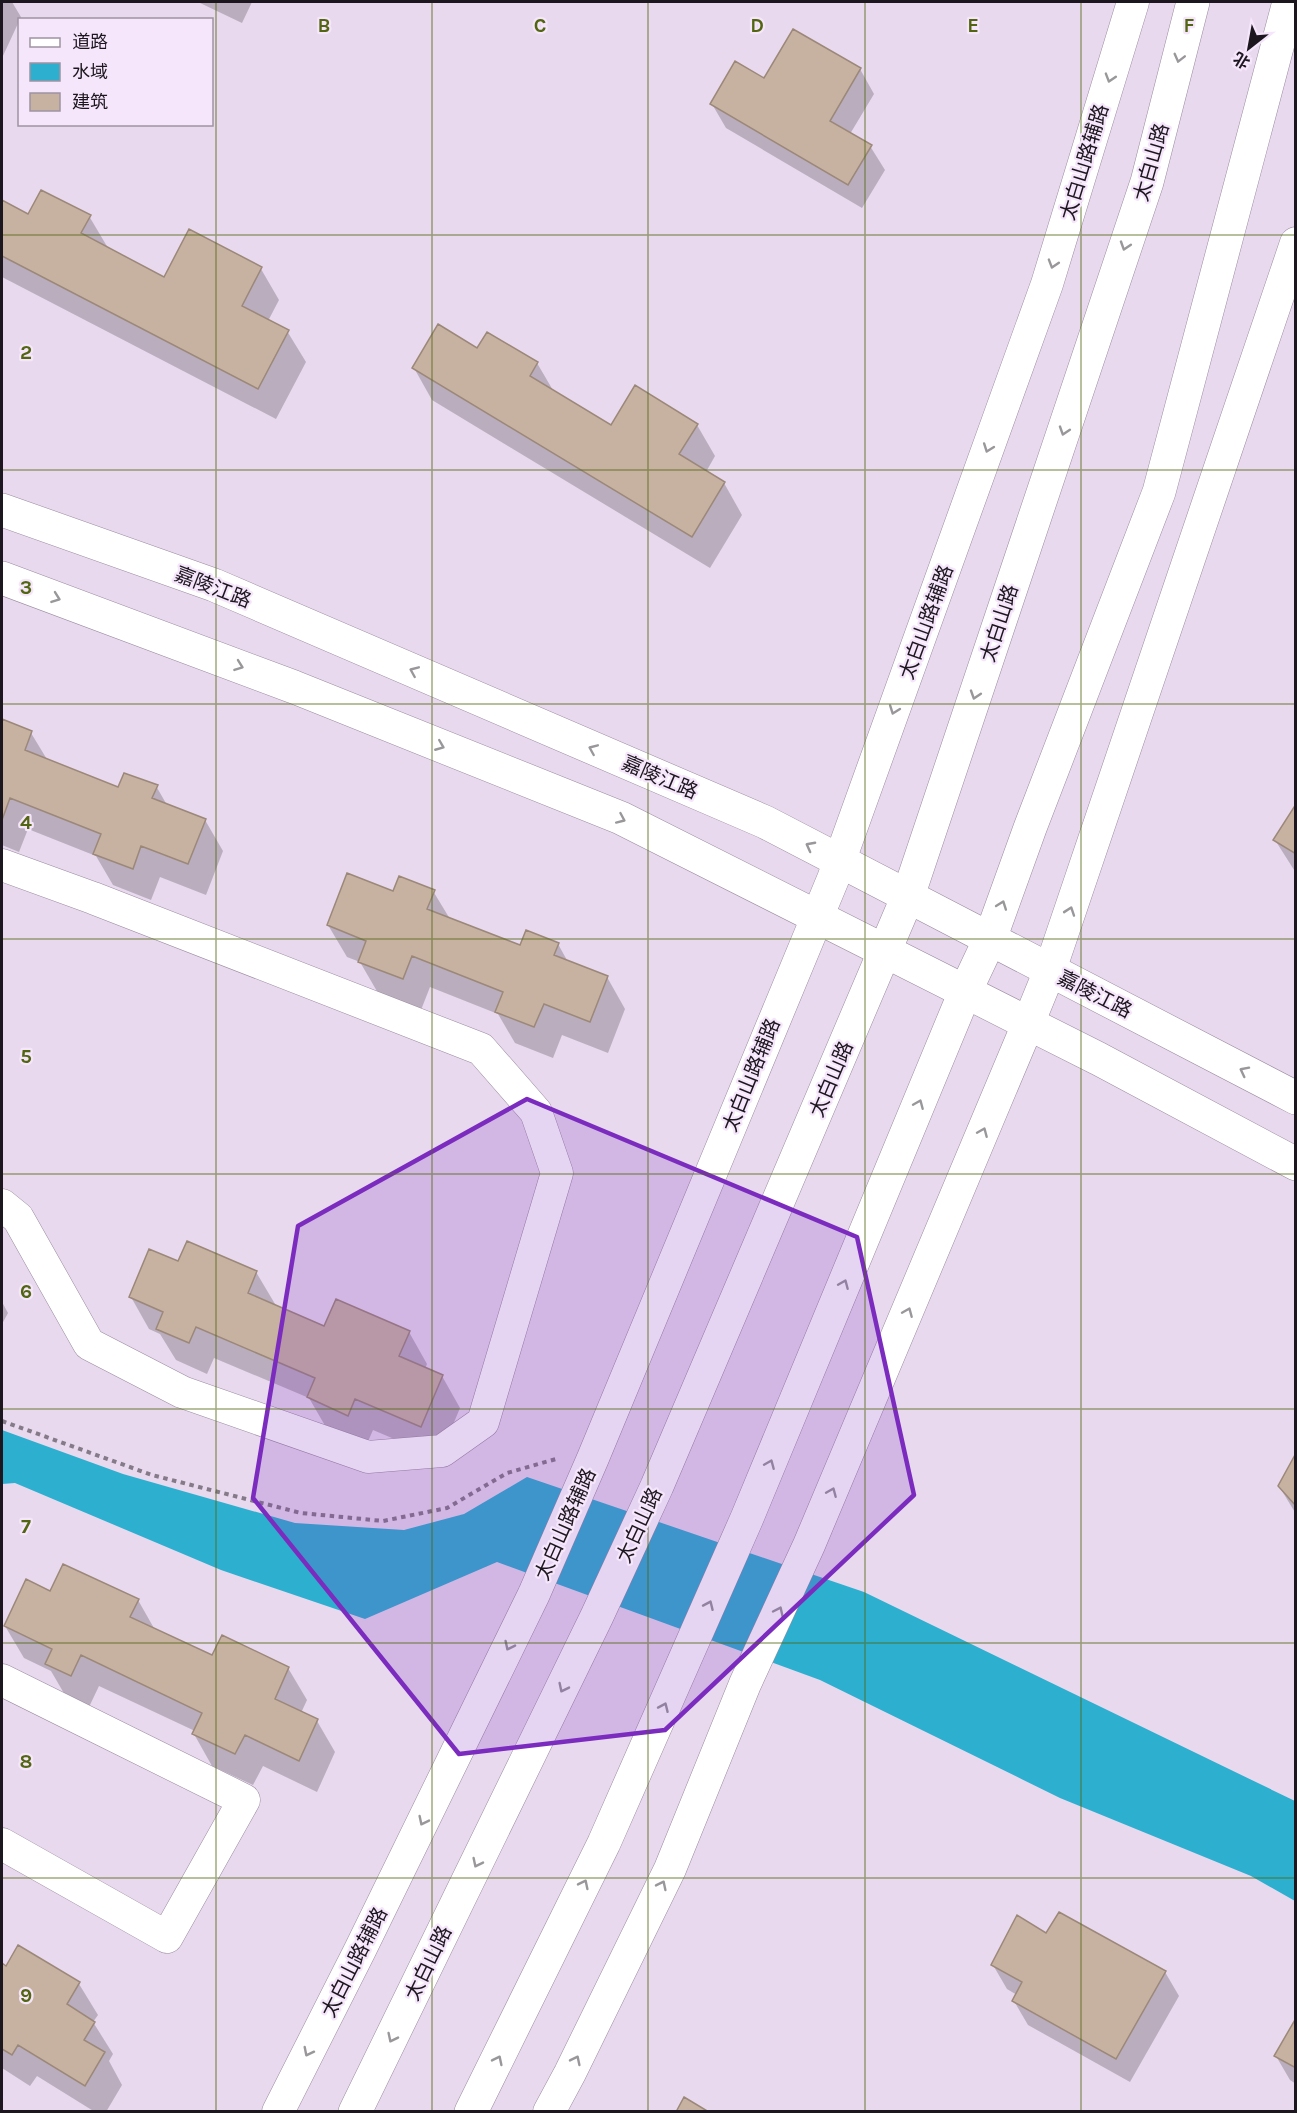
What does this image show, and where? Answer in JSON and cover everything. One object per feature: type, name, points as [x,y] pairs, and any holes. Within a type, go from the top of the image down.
[{"type":"main road","name":"太白山路","points":[[355,2112],[597,1616],[657,1486],[908,896],[1147,182],[1193,2]]},
{"type":"main road","points":[[471,2112],[604,1843],[747,1518],[990,939],[1158,492],[1289,2]]},
{"type":"main road","name":"嘉陵江路","points":[[2,510],[214,585],[765,822],[1296,1098]]},
{"type":"main road","points":[[2,578],[294,687],[621,818],[966,992],[1296,1164]]},
{"type":"street","name":"太白山路辅路","points":[[278,2112],[534,1594],[596,1453],[839,861],[1047,284],[1133,2]]},
{"type":"street","points":[[549,2112],[670,1869],[745,1684],[809,1545],[1050,970],[1296,243]]},
{"type":"street","points":[[2,865],[482,1049],[536,1112],[557,1173],[483,1422],[442,1450],[368,1457],[182,1392],[89,1344],[18,1218],[2,1205]]},
{"type":"street","points":[[2,1680],[244,1800],[167,1937],[2,1844]]},
{"type":"path","points":[[2,1421],[152,1474],[209,1490],[301,1513],[383,1521],[447,1508],[507,1473],[596,1453]]},
{"type":"highlighted area","points":[[527,1099],[857,1237],[914,1495],[665,1730],[459,1754],[253,1498],[298,1226]]},
{"type":"water","points":[[2,1430],[123,1474],[295,1523],[404,1530],[464,1514],[527,1477],[864,1592],[1295,1801],[1295,1901],[1251,1876],[1060,1798],[820,1680],[497,1562],[365,1619],[221,1570],[15,1483],[2,1484]]},
{"type":"building","points":[[793,29],[861,68],[830,121],[872,145],[848,185],[710,104],[735,61],[764,78]]},
{"type":"building","points":[[41,190],[91,215],[81,233],[164,277],[189,229],[262,267],[242,306],[289,330],[258,389],[2,256],[2,200],[28,214]]},
{"type":"building","points":[[438,324],[477,348],[487,332],[538,362],[530,376],[611,425],[635,385],[698,424],[679,454],[725,482],[692,537],[412,368]]},
{"type":"building","points":[[2,719],[32,731],[25,750],[118,787],[124,773],[158,785],[152,798],[206,819],[188,864],[141,846],[133,869],[93,854],[101,834],[10,798],[2,820]]},
{"type":"building","points":[[1296,804],[1296,854],[1273,840]]},
{"type":"building","points":[[347,873],[393,891],[399,876],[435,890],[427,909],[520,945],[526,930],[559,943],[554,955],[608,976],[590,1022],[544,1004],[534,1027],[495,1012],[503,992],[412,956],[403,979],[358,962],[366,941],[327,925]]},
{"type":"building","points":[[187,1241],[257,1271],[248,1293],[324,1326],[336,1299],[410,1331],[399,1356],[443,1375],[421,1427],[355,1399],[348,1416],[307,1397],[315,1378],[196,1327],[189,1343],[156,1329],[163,1312],[129,1297],[149,1249],[178,1261]]},
{"type":"building","points":[[1296,1453],[1296,1506],[1278,1486]]},
{"type":"building","points":[[63,1564],[139,1599],[130,1617],[212,1655],[222,1635],[289,1667],[275,1699],[318,1719],[299,1761],[245,1735],[235,1754],[192,1734],[202,1713],[81,1655],[71,1676],[45,1664],[52,1649],[4,1626],[26,1579],[50,1591]]},
{"type":"building","points":[[1059,1912],[1166,1971],[1116,2059],[1012,2001],[1022,1982],[991,1965],[1017,1915],[1046,1933]]},
{"type":"building","points":[[18,1945],[80,1982],[67,2004],[95,2022],[84,2040],[105,2052],[85,2086],[18,2045],[12,2055],[2,2049],[2,1963],[6,1966]]},
{"type":"building","points":[[1296,2018],[1296,2068],[1274,2056]]},
{"type":"building","points":[[684,2097],[709,2112],[676,2112]]}]
